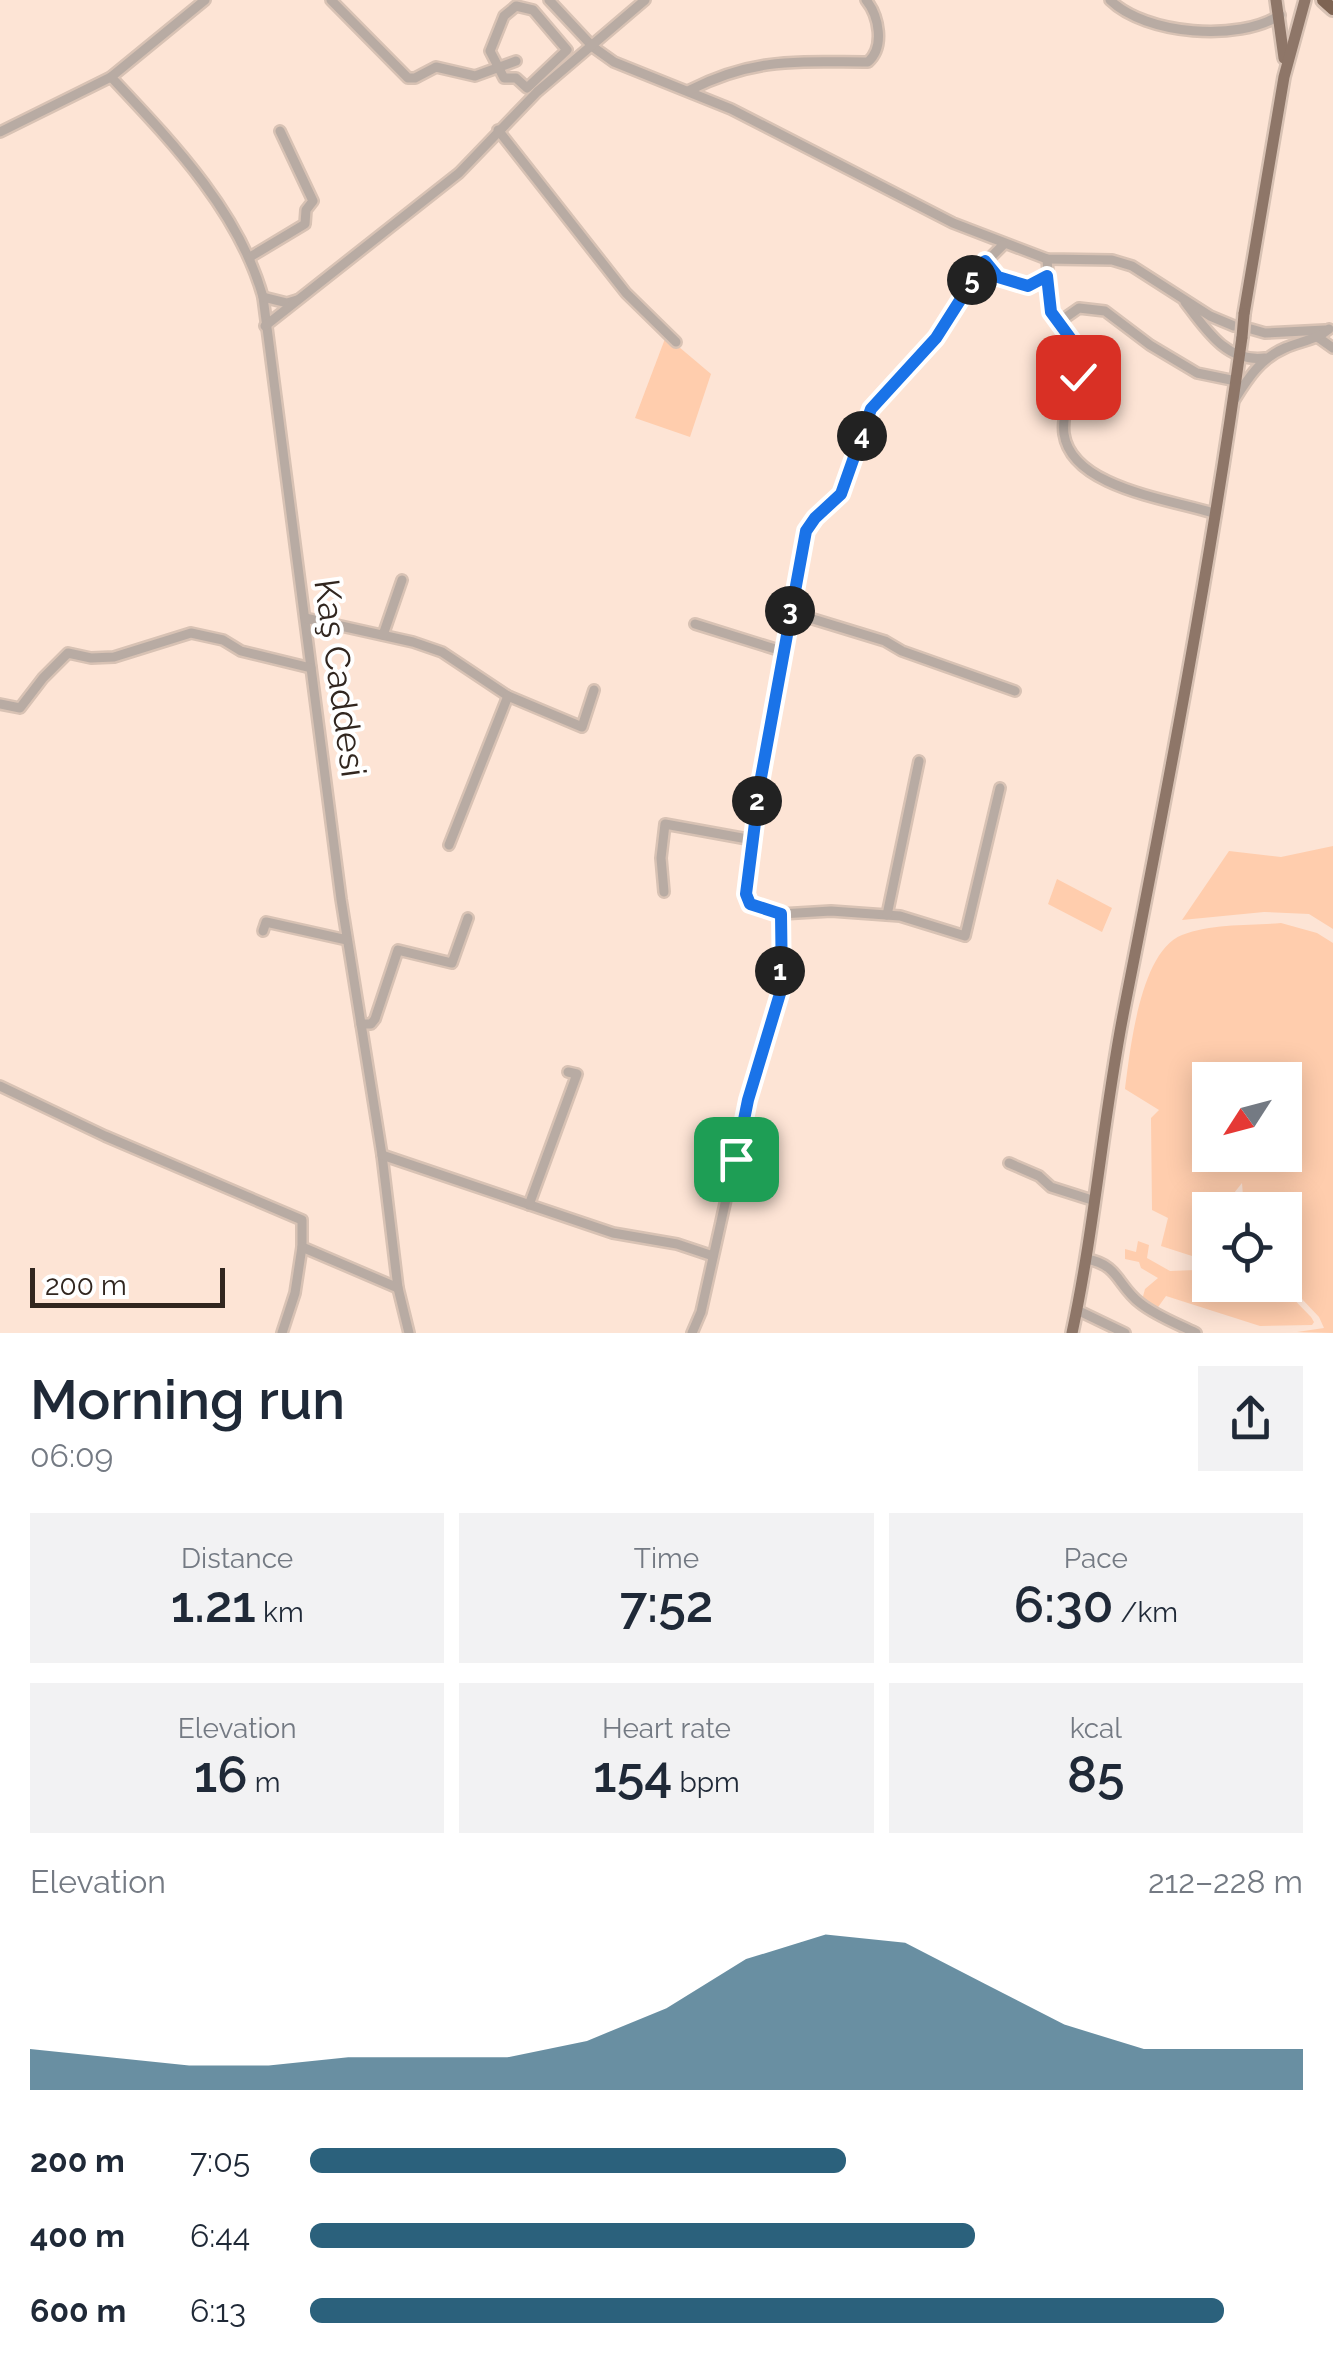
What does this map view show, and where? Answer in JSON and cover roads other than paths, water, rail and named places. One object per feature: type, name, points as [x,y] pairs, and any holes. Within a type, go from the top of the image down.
[{"type":"highway","points":[[1323,0],[1333,9]]},
{"type":"main road","points":[[1276,0],[1284,78]]},
{"type":"main road","points":[[1073,1333],[1124,1014],[1246,333],[1244,314],[1284,78],[1304,0]]},
{"type":"street","points":[[0,132],[111,77],[204,0]]},
{"type":"street","points":[[331,0],[408,78],[436,68],[470,77],[516,61]]},
{"type":"street","points":[[549,0],[592,46],[614,62],[690,90],[984,237],[1047,259],[1112,260],[1132,266],[1210,316],[1234,326]]},
{"type":"street","points":[[264,326],[460,172],[498,130],[645,0]]},
{"type":"street","points":[[690,90],[743,67],[794,60],[868,62],[876,52],[879,34],[874,12],[866,0]]},
{"type":"street","points":[[1110,0],[1118,8],[1146,19],[1203,32],[1224,33],[1266,25],[1280,15]]},
{"type":"street","points":[[516,6],[533,10],[567,50],[527,88],[516,78],[504,78],[498,68],[490,51],[504,16],[516,6]]},
{"type":"street","name":"Kaş Caddesi","points":[[111,77],[182,155],[250,257],[263,298],[347,940],[382,1155],[398,1288],[409,1333]]},
{"type":"street","points":[[498,130],[626,292],[676,342]]},
{"type":"street","points":[[250,257],[298,232],[313,202],[280,132]]},
{"type":"street","points":[[984,237],[989,250],[985,261],[936,338],[871,409],[841,494],[806,531],[760,783],[746,894],[750,904],[781,914],[831,911],[887,915],[965,936],[1000,788]]},
{"type":"street","points":[[985,261],[1003,244]]},
{"type":"street","points":[[1047,259],[1051,312],[1079,350],[1081,359],[1064,427],[1070,454],[1083,469],[1107,483],[1213,513]]},
{"type":"street","points":[[985,261],[998,277],[1028,286],[1047,276]]},
{"type":"street","points":[[1180,296],[1229,352],[1239,357],[1268,358]]},
{"type":"street","points":[[263,298],[287,303],[300,300]]},
{"type":"street","points":[[1059,322],[1079,308],[1105,311],[1139,338],[1196,373],[1236,381]]},
{"type":"street","points":[[1246,333],[1331,329]]},
{"type":"street","points":[[1231,405],[1255,368],[1268,358],[1331,329]]},
{"type":"street","points":[[1318,338],[1333,348]]},
{"type":"street","points":[[384,635],[402,580]]},
{"type":"street","points":[[790,612],[885,641],[902,651],[1015,691]]},
{"type":"street","points":[[304,618],[442,652],[508,696],[582,726],[594,690]]},
{"type":"street","points":[[695,624],[785,652]]},
{"type":"street","points":[[0,704],[20,708],[42,678],[68,653],[114,657],[191,634],[223,640],[240,652],[311,668]]},
{"type":"street","points":[[449,845],[508,696]]},
{"type":"street","points":[[887,915],[919,761]]},
{"type":"street","points":[[664,892],[661,858],[665,824],[752,840]]},
{"type":"street","points":[[692,1333],[701,1312],[748,1100],[782,987],[781,914]]},
{"type":"street","points":[[361,1024],[371,1024],[376,1019],[398,950],[452,964],[468,918]]},
{"type":"street","points":[[264,931],[266,922],[347,940]]},
{"type":"street","points":[[530,1205],[577,1074],[568,1072]]},
{"type":"street","points":[[0,1086],[105,1136],[302,1220],[295,1293],[282,1333]]},
{"type":"street","points":[[382,1155],[613,1233],[678,1244],[713,1256]]},
{"type":"street","points":[[1009,1163],[1039,1176],[1051,1188],[1094,1201]]},
{"type":"street","points":[[302,1248],[398,1288]]},
{"type":"street","points":[[1087,1259],[1112,1268],[1144,1306],[1196,1333]]},
{"type":"street","points":[[1077,1310],[1125,1333]]}]
